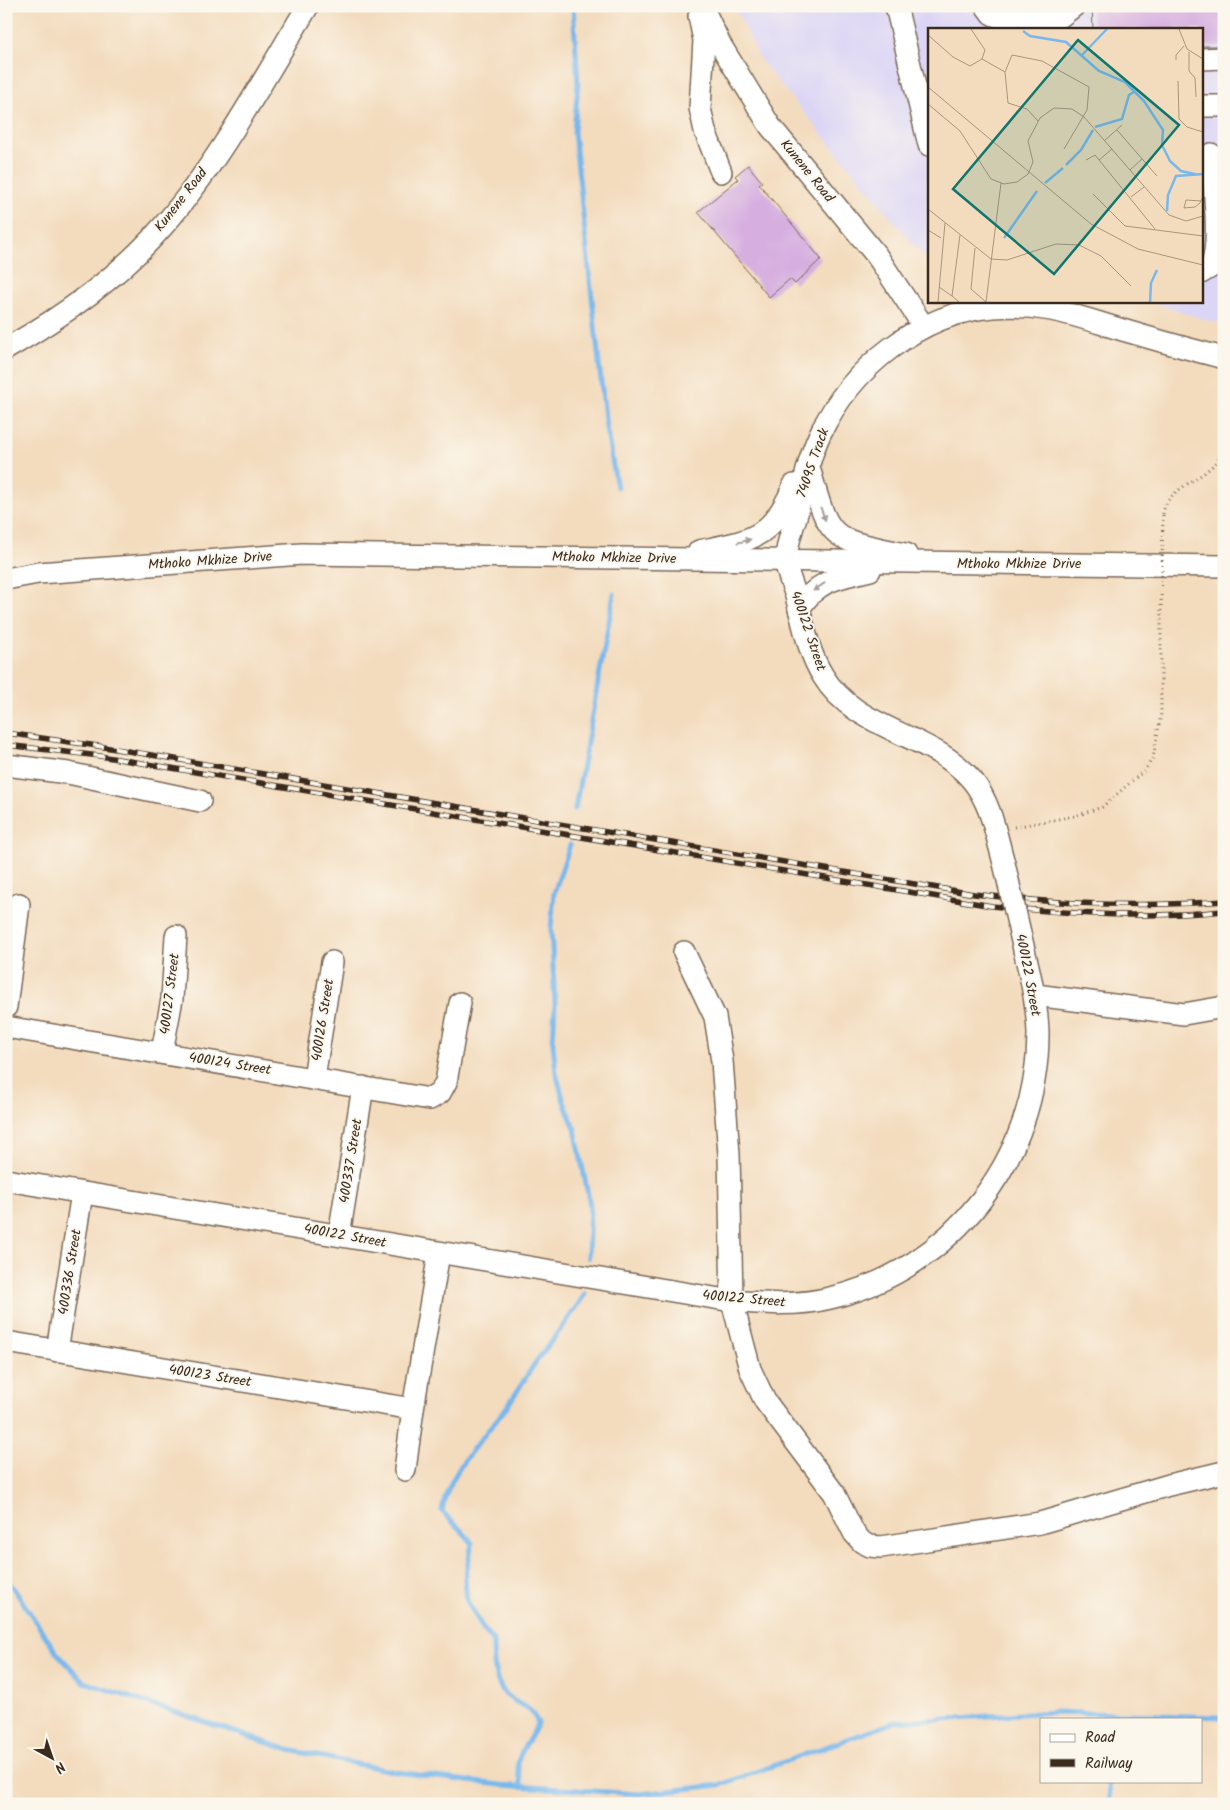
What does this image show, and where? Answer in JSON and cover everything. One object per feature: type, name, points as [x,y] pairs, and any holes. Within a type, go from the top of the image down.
[{"type":"street","name":"Kunene Road","points":[[6,349],[82,302],[123,267],[164,226],[198,182],[308,6]]},
{"type":"street","points":[[697,6],[704,40],[700,108],[705,131],[722,172]]},
{"type":"street","name":"Kunene Road","points":[[702,6],[720,44],[770,126],[878,256],[924,327]]},
{"type":"street","points":[[896,6],[928,141]]},
{"type":"street","points":[[986,6],[992,14],[1001,18],[1060,16],[1074,6]]},
{"type":"street","points":[[1202,59],[1224,58]]},
{"type":"street","points":[[1202,106],[1224,106]]},
{"type":"street","points":[[1202,272],[1211,268],[1214,260],[1208,237],[1208,199],[1212,154]]},
{"type":"street","name":"74095 Track","points":[[786,562],[809,467],[819,435],[833,411],[864,372],[897,343],[924,327],[956,314],[991,307],[1021,306],[1067,312],[1131,333],[1224,358]]},
{"type":"street","points":[[662,558],[738,543],[754,538],[764,532],[785,507],[819,435]]},
{"type":"street","points":[[809,467],[821,511],[827,524],[836,534],[859,544],[958,564]]},
{"type":"street","name":"Mthoko Mkhize Drive","points":[[6,578],[38,573],[302,554],[662,558],[786,562],[1224,566]]},
{"type":"street","name":"400122 Street","points":[[6,1180],[732,1301],[792,1304],[829,1298],[863,1289],[916,1261],[952,1233],[975,1210],[994,1184],[1014,1150],[1028,1109],[1036,1065],[1038,1032],[1035,996],[1004,863],[984,798],[960,768],[937,751],[858,711],[829,684],[814,656],[786,562]]},
{"type":"street","points":[[800,609],[806,598],[822,584],[899,563]]},
{"type":"street","points":[[6,764],[77,774],[200,801]]},
{"type":"street","points":[[6,1007],[19,904]]},
{"type":"street","name":"400127 Street","points":[[162,1052],[172,999],[176,936]]},
{"type":"street","points":[[684,952],[715,1017],[722,1061],[729,1154],[732,1301],[750,1369],[765,1401],[834,1493],[854,1533],[870,1546],[908,1544],[1040,1523],[1169,1485],[1224,1472]]},
{"type":"street","name":"400126 Street","points":[[314,1078],[332,962]]},
{"type":"street","points":[[1035,996],[1184,1014],[1224,1006]]},
{"type":"street","name":"400124 Street","points":[[6,1027],[430,1098],[440,1093],[446,1082],[460,1003]]},
{"type":"street","name":"400337 Street","points":[[339,1235],[363,1087]]},
{"type":"street","name":"400336 Street","points":[[57,1351],[82,1193]]},
{"type":"street","points":[[405,1470],[439,1252]]},
{"type":"street","name":"400123 Street","points":[[6,1342],[413,1409]]},
{"type":"path","points":[[994,830],[1090,812],[1102,808],[1145,770],[1153,758],[1161,714],[1163,509],[1178,490],[1216,465],[1224,448]]},
{"type":"shaded area","points":[[734,6],[1224,6],[1224,322],[1212,322],[1151,302],[1202,302],[1202,28],[928,28],[928,262],[761,61]]},
{"type":"building","points":[[1092,6],[1224,6],[1224,46],[1202,46],[1202,28],[1093,28]]},
{"type":"building","points":[[748,165],[762,182],[759,184],[821,259],[795,284],[790,279],[769,297],[698,212],[738,179],[735,176]]},
{"type":"waterway","points":[[573,6],[578,84],[574,132],[606,427],[617,487]]},
{"type":"waterway","points":[[575,809],[614,594]]},
{"type":"waterway","points":[[570,845],[554,893],[551,929],[555,1005],[553,1044],[556,1073],[564,1102],[575,1129],[590,1205],[588,1258]]},
{"type":"waterway","points":[[521,1786],[518,1761],[538,1723],[530,1711],[506,1695],[501,1689],[494,1665],[493,1640],[484,1630],[467,1601],[465,1579],[472,1543],[442,1511],[451,1482],[459,1469],[506,1408],[540,1356],[585,1294]]},
{"type":"waterway","points":[[6,1577],[56,1652],[84,1682],[289,1750],[396,1772],[500,1785],[640,1794],[720,1785],[895,1722],[1053,1712],[1224,1717]]},
{"type":"waterway","points":[[1109,1782],[1110,1804]]},
{"type":"railway","points":[[6,733],[98,746],[974,894],[1099,904],[1224,901]]},
{"type":"railway","points":[[6,745],[100,756],[992,906],[1108,915],[1166,915],[1224,911]]}]
